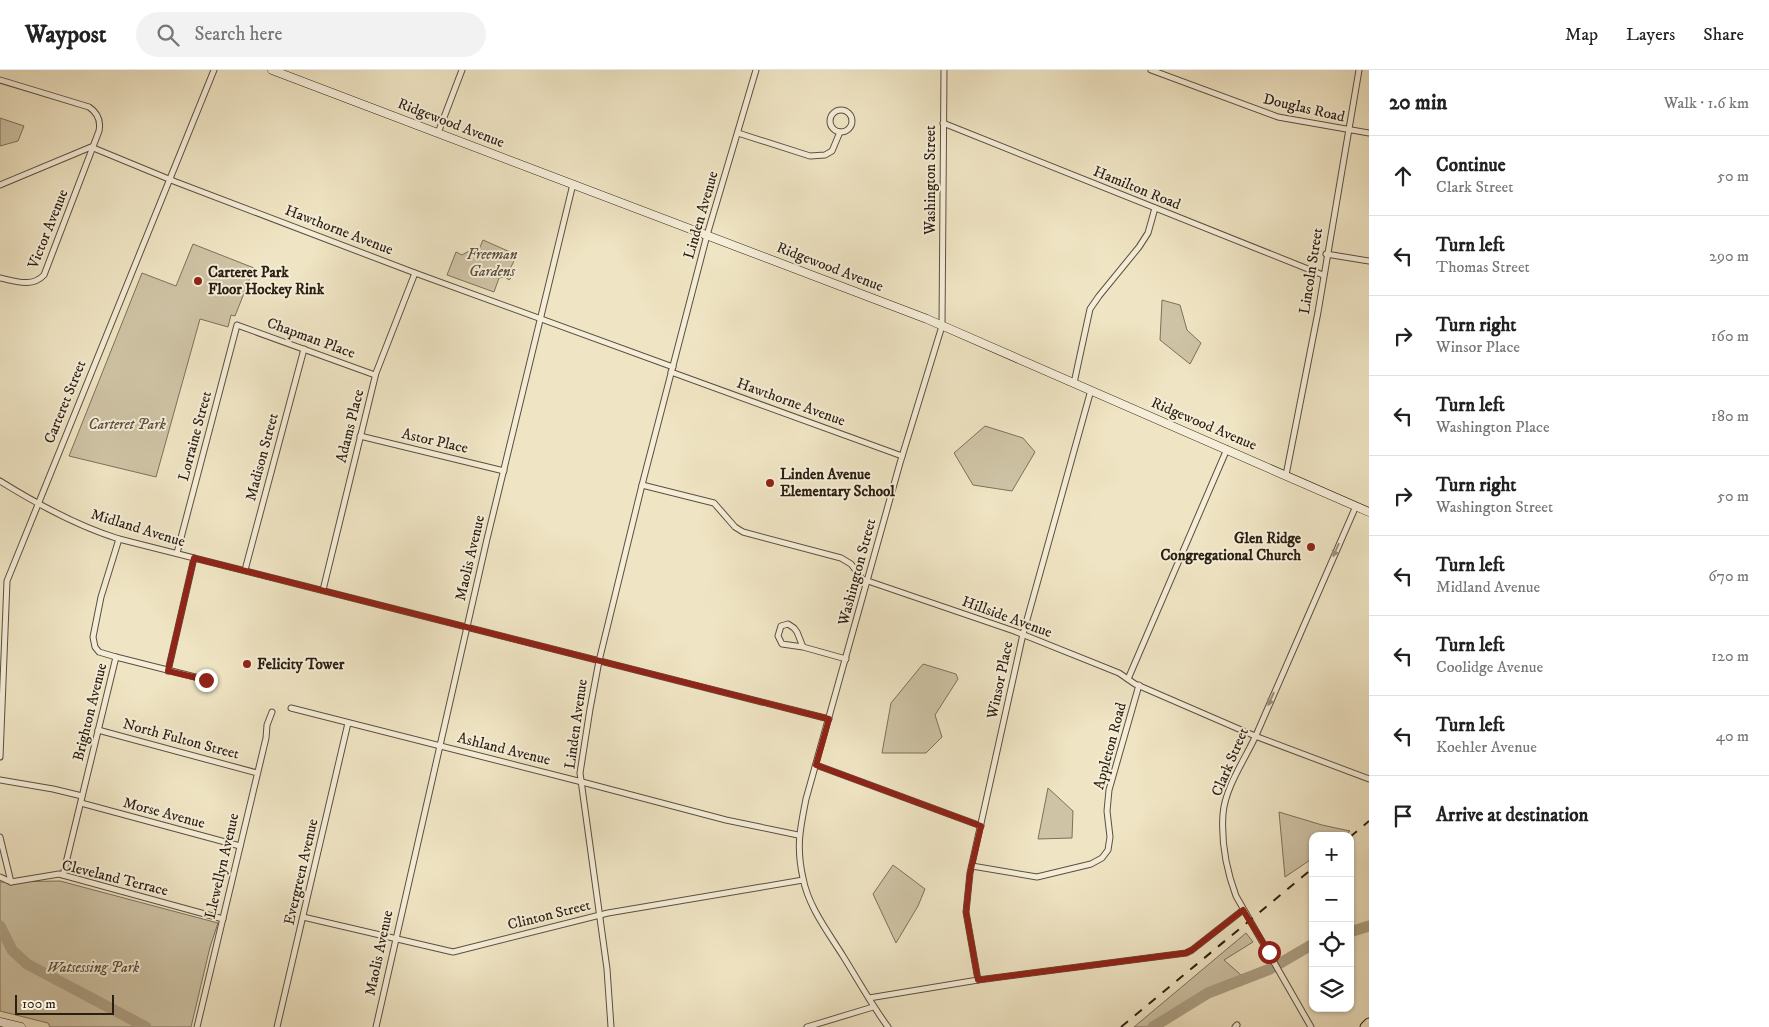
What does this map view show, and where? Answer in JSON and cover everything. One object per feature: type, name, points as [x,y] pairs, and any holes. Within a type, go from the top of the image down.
[{"type":"main road","points":[[1365,1027],[1369,1023]]},
{"type":"street","name":"Carteret Street","points":[[0,757],[6,581],[39,505],[90,374],[214,70]]},
{"type":"street","name":"Ridgewood Avenue","points":[[272,70],[282,72],[942,326],[1369,512]]},
{"type":"street","points":[[438,133],[462,70]]},
{"type":"street","name":"Linden Avenue","points":[[611,1027],[607,969],[580,774],[599,661],[642,485],[707,235],[756,70]]},
{"type":"street","name":"Washington Street","points":[[888,1027],[873,1006],[811,902],[803,880],[798,835],[806,799],[902,456],[942,326],[942,123],[944,70]]},
{"type":"street","name":"Douglas Road","points":[[1151,70],[1278,117],[1369,134]]},
{"type":"street","name":"Lincoln Street","points":[[1286,475],[1318,312],[1326,254],[1358,70]]},
{"type":"street","name":"Victor Avenue","points":[[0,80],[93,109],[99,117],[100,124],[93,148],[44,275],[36,282],[30,284],[0,278]]},
{"type":"street","points":[[738,133],[810,156],[818,156],[832,152],[840,132],[846,130],[852,123],[853,118],[845,110],[833,114],[831,118],[834,128],[840,132]]},
{"type":"street","name":"Hamilton Road","points":[[942,123],[1323,275]]},
{"type":"street","name":"Hawthorne Avenue","points":[[93,148],[415,273],[902,456]]},
{"type":"street","points":[[0,184],[93,148]]},
{"type":"street","name":"Maolis Avenue","points":[[376,1027],[467,626],[573,184]]},
{"type":"street","points":[[1074,383],[1090,309],[1109,282],[1139,247],[1148,233],[1155,208]]},
{"type":"street","points":[[1326,254],[1369,262]]},
{"type":"street","name":"Adams Place","points":[[323,590],[375,375],[415,273]]},
{"type":"street","name":"Chapman Place","points":[[237,325],[375,375]]},
{"type":"street","name":"Lorraine Street","points":[[177,553],[237,325]]},
{"type":"street","name":"Madison Street","points":[[245,570],[304,349]]},
{"type":"street","name":"Winsor Place","points":[[978,980],[966,912],[972,866],[1023,634],[1090,390]]},
{"type":"street","name":"Astor Place","points":[[360,436],[504,470]]},
{"type":"street","points":[[1128,679],[1227,449]]},
{"type":"street","name":"Midland Avenue","points":[[0,481],[39,505],[101,534],[829,719]]},
{"type":"street","name":"Hillside Avenue","points":[[642,485],[714,503],[735,527],[743,532],[841,558],[851,564],[862,579],[1023,634],[1119,673],[1139,685],[1255,736],[1369,779]]},
{"type":"street","name":"Clark Street","points":[[1311,1027],[1243,910],[1233,888],[1226,864],[1224,813],[1227,796],[1356,506]]},
{"type":"street","name":"Brighton Avenue","points":[[63,876],[116,657],[97,650],[93,641],[101,597],[119,539]]},
{"type":"street","points":[[168,671],[194,558]]},
{"type":"street","points":[[0,598],[6,602]]},
{"type":"street","points":[[803,647],[794,628],[788,624],[781,626],[778,636],[782,644],[803,647],[846,659]]},
{"type":"street","points":[[116,657],[206,680]]},
{"type":"street","name":"Appleton Road","points":[[972,866],[1037,877],[1091,864],[1102,858],[1108,850],[1110,837],[1107,811],[1109,790],[1139,685]]},
{"type":"street","name":"Ashland Avenue","points":[[291,708],[726,820],[798,835]]},
{"type":"street","name":"Llewellyn Avenue","points":[[197,1027],[266,738],[267,725],[272,712]]},
{"type":"street","name":"Evergreen Avenue","points":[[277,1027],[348,723]]},
{"type":"street","name":"North Fulton Street","points":[[98,730],[257,773]]},
{"type":"street","points":[[816,765],[981,826]]},
{"type":"street","points":[[0,780],[82,796]]},
{"type":"street","name":"Morse Avenue","points":[[81,803],[240,846]]},
{"type":"street","points":[[0,837],[12,882]]},
{"type":"street","name":"Cleveland Terrace","points":[[12,882],[51,875],[63,876],[223,919]]},
{"type":"street","points":[[0,877],[12,882]]},
{"type":"street","name":"Clinton Street","points":[[303,917],[453,952],[600,915],[803,880]]},
{"type":"street","points":[[869,998],[978,980],[1186,953],[1243,910]]},
{"type":"street","points":[[807,1027],[873,1006]]},
{"type":"street","points":[[0,1022],[20,1027]]},
{"type":"green space","points":[[0,118],[24,126],[18,141],[0,146]]},
{"type":"green space","name":"Freeman Gardens","points":[[483,240],[517,255],[509,271],[513,276],[509,280],[505,277],[499,278],[494,292],[447,275],[456,252],[462,255],[469,251],[477,254]]},
{"type":"green space","name":"Carteret Park","points":[[193,244],[254,268],[235,316],[231,315],[228,327],[200,319],[156,477],[69,456],[142,273],[176,286]]},
{"type":"green space","points":[[1162,300],[1180,305],[1187,330],[1201,343],[1190,364],[1160,340]]},
{"type":"green space","points":[[985,426],[1023,438],[1035,452],[1012,491],[973,485],[954,453]]},
{"type":"green space","points":[[923,664],[956,674],[958,679],[935,715],[942,737],[926,753],[882,753],[891,703]]},
{"type":"green space","points":[[1048,788],[1073,811],[1072,838],[1038,839]]},
{"type":"green space","points":[[1279,812],[1350,831],[1309,832],[1309,861],[1285,877]]},
{"type":"green space","points":[[893,865],[925,889],[918,906],[896,943],[873,894]]},
{"type":"green space","name":"Watsessing Park","points":[[60,881],[218,923],[210,947],[191,1027],[50,1027],[48,1023],[0,1011],[0,882]]},
{"type":"green space","points":[[1246,933],[1253,942],[1224,960],[1241,975],[1243,982],[1206,995],[1157,1027],[1134,1027]]},
{"type":"waterway","points":[[0,926],[12,950],[27,964],[146,1027]]},
{"type":"waterway","points":[[1354,931],[1369,926]]},
{"type":"waterway","points":[[1153,1027],[1208,993],[1270,969],[1309,946]]},
{"type":"railway","points":[[1354,834],[1369,821]]},
{"type":"railway","points":[[1121,1027],[1309,871]]},
{"type":"place","name":"Carteret Park Floor Hockey Rink","points":[[198,281]]},
{"type":"place","name":"Linden Avenue Elementary School","points":[[770,483]]},
{"type":"place","name":"Glen Ridge Congregational Church","points":[[1311,547]]},
{"type":"place","name":"Felicity Tower","points":[[247,664]]},
{"type":"route","points":[[206,680],[199,680],[168,671],[194,558],[829,719],[816,765],[981,826],[970,873],[966,912],[978,980],[1186,953],[1243,910],[1269,952]]}]
